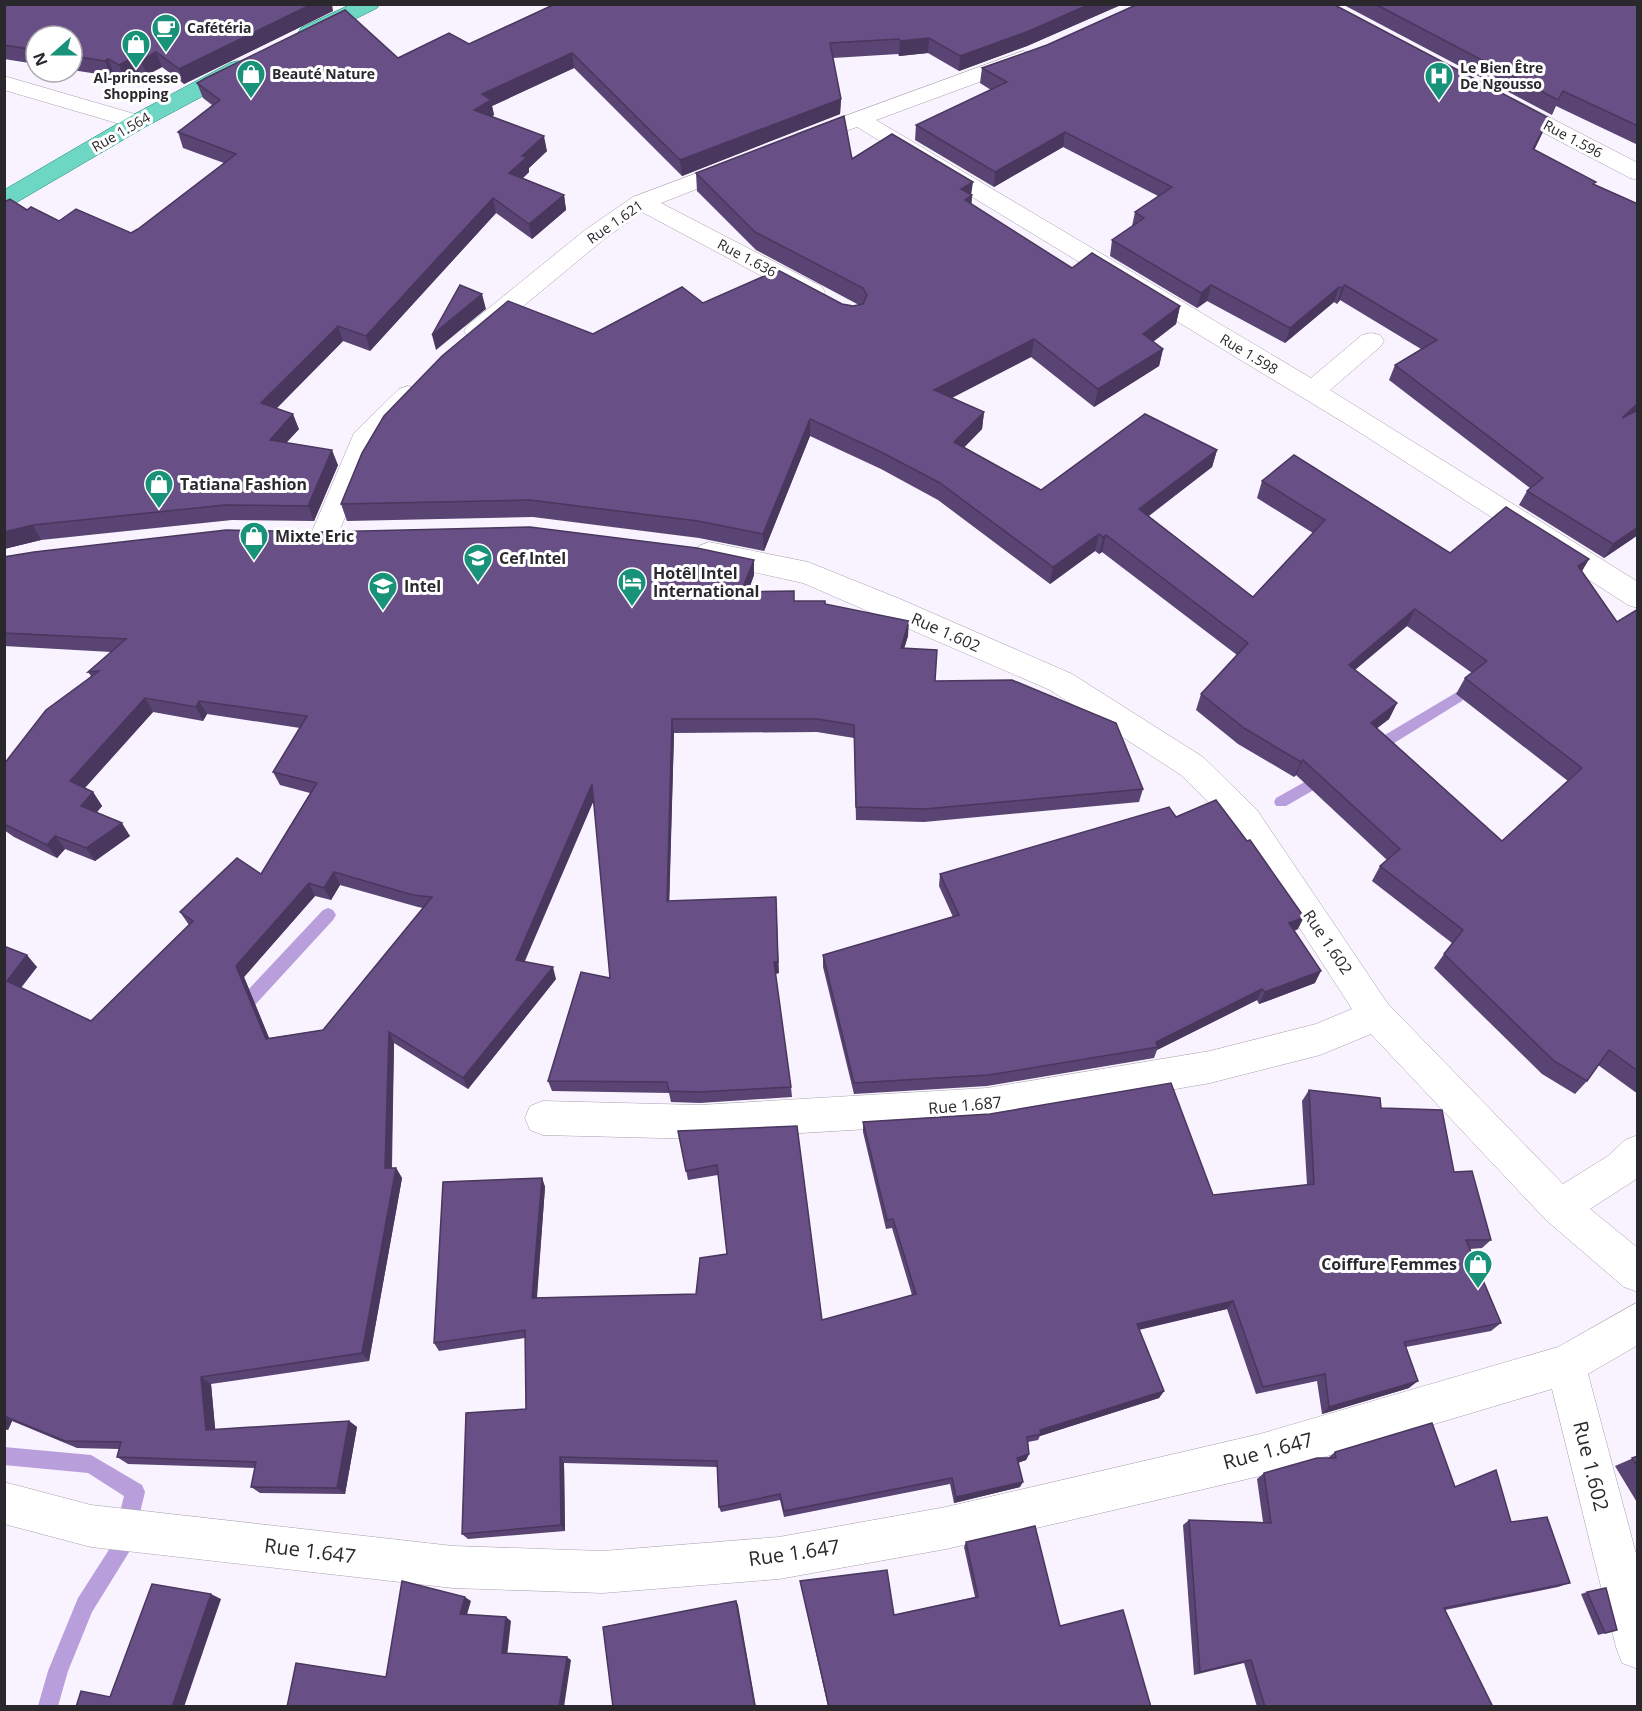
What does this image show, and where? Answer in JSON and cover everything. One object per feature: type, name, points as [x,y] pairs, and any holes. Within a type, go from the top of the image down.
[{"type":"main road","points":[[293,41],[370,4]]},
{"type":"main road","name":"Rue 1.564","points":[[4,200],[137,122],[253,61]]},
{"type":"street","name":"Rue 1.621","points":[[462,344],[594,235],[641,202],[857,118],[1047,49]]},
{"type":"street","points":[[4,83],[137,122]]},
{"type":"street","name":"Rue 1.596","points":[[1483,92],[1638,173]]},
{"type":"street","name":"Rue 1.598","points":[[857,118],[1376,430],[1637,596]]},
{"type":"street","name":"Rue 1.636","points":[[641,202],[831,302]]},
{"type":"street","points":[[1312,392],[1371,341]]},
{"type":"street","points":[[359,533],[313,534],[364,440],[420,382]]},
{"type":"street","name":"Rue 1.602","points":[[675,547],[808,573],[890,607],[1061,682],[1192,766],[1245,819],[1376,1015],[1559,1207],[1638,1273]]},
{"type":"street","name":"Rue 1.687","points":[[543,1118],[700,1122],[987,1105],[1210,1067],[1320,1039],[1376,1015]]},
{"type":"street","points":[[1559,1207],[1622,1168],[1638,1152]]},
{"type":"street","points":[[1566,1365],[1638,1322]]},
{"type":"street","name":"Rue 1.602","points":[[1566,1365],[1638,1647]]},
{"type":"street","name":"Rue 1.647","points":[[4,1503],[91,1526],[453,1567],[603,1572],[767,1559],[946,1528],[1260,1455],[1566,1365]]},
{"type":"building","points":[[4,4],[312,4],[179,69],[156,52],[141,61],[134,57],[119,65],[108,59],[105,61],[84,58],[84,24],[24,24],[24,48],[4,45]]},
{"type":"building","points":[[555,4],[1090,4],[1029,31],[960,56],[929,38],[830,43],[841,99],[680,160],[572,53],[482,94],[491,100],[474,110],[544,136],[522,156],[527,157],[509,173],[564,195],[529,224],[493,198],[366,336],[338,326],[261,403],[293,414],[270,440],[332,450],[308,506],[225,505],[33,525],[4,532],[4,202],[10,199],[27,210],[31,207],[59,221],[76,209],[131,233],[236,154],[178,132],[220,100],[197,83],[206,78],[345,10],[398,58],[449,33],[469,44]]},
{"type":"building","points":[[1138,4],[1333,4],[1549,118],[1533,149],[1596,182],[1593,184],[1638,204],[1638,403],[1622,418],[1638,410],[1638,527],[1613,544],[1527,491],[1543,478],[1395,365],[1437,340],[1345,285],[1342,288],[1339,287],[1290,328],[1211,285],[1201,293],[1112,240],[1144,218],[1135,212],[1172,187],[1065,132],[995,172],[916,125],[1007,82],[982,68],[1047,45]]},
{"type":"building","points":[[1375,4],[1638,4],[1638,126],[1563,91],[1558,100]]},
{"type":"building","points":[[844,116],[852,159],[892,134],[973,182],[961,189],[972,195],[965,200],[1072,268],[1092,253],[1180,306],[1143,334],[1163,349],[1098,389],[1034,339],[934,390],[984,412],[954,442],[1041,490],[1145,414],[1217,450],[1139,509],[1253,597],[1325,520],[1262,481],[1294,455],[1450,553],[1506,507],[1589,559],[1578,566],[1617,622],[1638,609],[1638,1071],[1609,1050],[1587,1081],[1554,1061],[1444,954],[1463,930],[1380,866],[1400,849],[1303,760],[1301,762],[1244,728],[1201,694],[1248,643],[1106,535],[1103,537],[1099,534],[1053,567],[940,483],[810,419],[763,534],[698,521],[530,500],[341,504],[362,453],[384,416],[442,356],[508,301],[593,334],[682,287],[703,303],[778,270],[842,304],[853,306],[863,304],[867,295],[863,288],[755,232],[696,173]],"holes":[[[1415,609],[1487,661],[1465,678],[1582,768],[1502,841],[1371,723],[1397,703],[1349,665]]]},
{"type":"building","points":[[460,285],[482,294],[432,335]]},
{"type":"building","points":[[530,527],[697,548],[754,560],[741,592],[794,591],[794,601],[825,601],[825,604],[909,621],[901,648],[937,650],[935,681],[1012,680],[1116,723],[1143,789],[925,809],[856,807],[854,725],[817,719],[672,719],[667,901],[776,897],[778,962],[774,962],[791,1087],[698,1092],[669,1091],[667,1082],[548,1081],[581,972],[610,978],[592,784],[516,960],[553,967],[463,1078],[389,1032],[385,1168],[396,1168],[362,1353],[201,1377],[206,1430],[349,1421],[337,1488],[251,1487],[256,1462],[117,1457],[121,1442],[65,1441],[4,1416],[4,946],[27,955],[7,981],[91,1021],[193,921],[180,912],[237,858],[261,874],[317,783],[273,772],[307,716],[199,701],[196,707],[145,698],[70,781],[93,792],[81,806],[122,823],[86,848],[55,836],[47,845],[4,824],[4,764],[46,710],[99,671],[88,672],[126,639],[4,633],[4,557],[226,530],[320,532]],"holes":[[[334,872],[413,895],[432,897],[323,1030],[266,1039],[236,966],[309,883],[324,888]]]},
{"type":"building","points":[[1216,800],[1247,841],[1250,840],[1304,917],[1289,923],[1321,971],[1265,992],[1262,989],[1156,1042],[1158,1047],[989,1075],[854,1083],[823,955],[959,915],[940,874],[1169,807],[1176,817]]},
{"type":"building","points":[[1171,1083],[1213,1195],[1314,1184],[1309,1090],[1380,1098],[1381,1108],[1442,1110],[1454,1172],[1472,1171],[1491,1240],[1466,1240],[1501,1323],[1404,1342],[1418,1381],[1329,1407],[1325,1374],[1263,1387],[1233,1301],[1137,1324],[1164,1391],[1040,1430],[1041,1434],[1027,1437],[1029,1454],[1017,1458],[1023,1482],[956,1497],[952,1478],[784,1511],[780,1494],[719,1507],[717,1461],[560,1457],[561,1525],[462,1534],[466,1413],[526,1409],[525,1330],[434,1343],[443,1182],[542,1178],[532,1298],[696,1294],[700,1258],[727,1254],[717,1165],[686,1171],[678,1131],[797,1126],[822,1320],[916,1294],[893,1219],[887,1220],[863,1122],[990,1114]]},
{"type":"building","points":[[1432,1423],[1455,1487],[1496,1470],[1511,1522],[1547,1517],[1570,1583],[1444,1608],[1493,1707],[1265,1707],[1251,1660],[1200,1672],[1189,1520],[1271,1523],[1264,1473],[1317,1458],[1336,1458],[1335,1452]]},
{"type":"building","points":[[1638,1456],[1638,1467],[1632,1458]]},
{"type":"building","points":[[1035,1526],[1060,1626],[1123,1610],[1151,1707],[829,1707],[800,1581],[887,1570],[894,1615],[978,1597],[966,1542]]},
{"type":"building","points":[[402,1581],[465,1597],[460,1614],[506,1617],[502,1653],[567,1657],[559,1707],[287,1707],[296,1663],[386,1677]]},
{"type":"building","points":[[152,1584],[211,1594],[172,1707],[76,1707],[81,1691],[110,1697]]},
{"type":"building","points":[[1606,1588],[1617,1630],[1605,1633],[1587,1592]]},
{"type":"building","points":[[736,1601],[755,1707],[613,1707],[603,1627]]},
{"type":"waterway","points":[[1373,749],[1457,697]]},
{"type":"waterway","points":[[1281,802],[1326,776]]},
{"type":"waterway","points":[[238,1012],[328,915]]},
{"type":"waterway","points":[[4,1456],[91,1464],[135,1492],[121,1549],[85,1605],[58,1671],[48,1706]]},
{"type":"place","name":"Cafétéria","points":[[166,54]]},
{"type":"place","name":"Al-princesse Shopping","points":[[136,70]]},
{"type":"place","name":"Beauté Nature","points":[[251,100]]},
{"type":"place","name":"Le Bien Être De Ngousso","points":[[1439,102]]},
{"type":"place","name":"Tatiana Fashion","points":[[159,510]]},
{"type":"place","name":"Mixte Eric","points":[[254,562]]},
{"type":"place","name":"Cef Intel","points":[[478,584]]},
{"type":"place","name":"Hotêl Intel International","points":[[632,608]]},
{"type":"place","name":"Intel","points":[[383,612]]},
{"type":"place","name":"Coiffure Femmes","points":[[1478,1290]]}]
